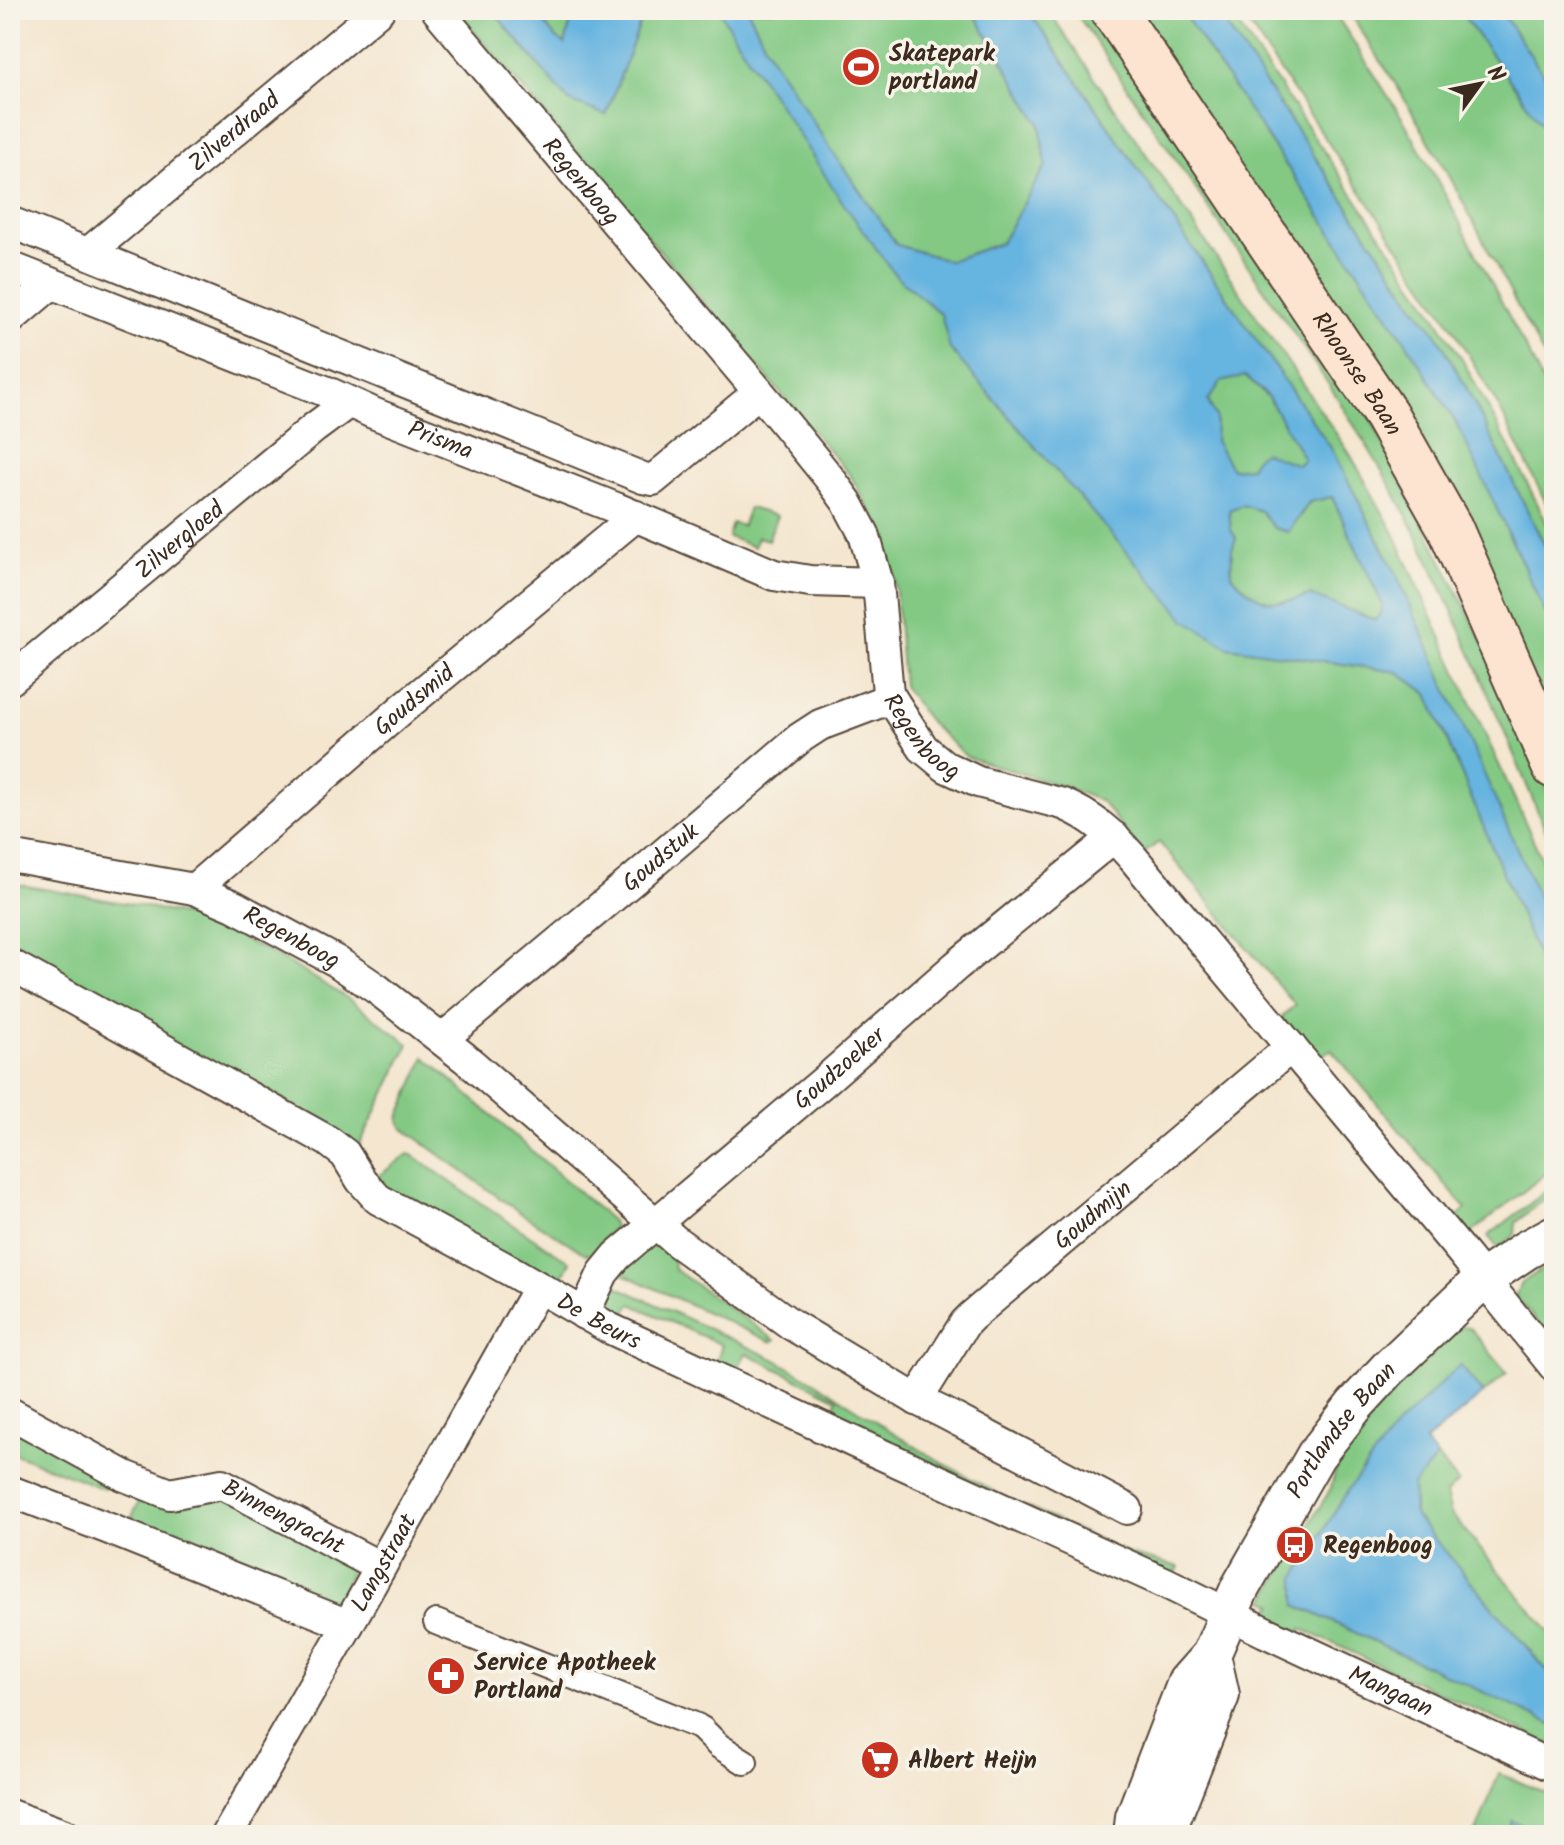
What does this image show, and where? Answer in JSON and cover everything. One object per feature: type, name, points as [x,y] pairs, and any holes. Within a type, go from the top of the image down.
[{"type":"main road","name":"Rhoonse Baan","points":[[1113,10],[1386,415],[1450,528],[1554,766]]},
{"type":"street","name":"Zilverdraad","points":[[88,253],[379,10]]},
{"type":"street","name":"Regenboog","points":[[437,10],[759,392],[847,502],[864,534],[878,583],[887,688],[923,748],[946,767],[978,782],[1063,804],[1092,819],[1114,837],[1554,1366]]},
{"type":"street","name":"Prisma","points":[[10,222],[643,478],[653,480],[759,392]]},
{"type":"street","name":"Prisma","points":[[10,267],[636,516],[774,575],[798,581],[878,583]]},
{"type":"street","points":[[10,319],[51,284]]},
{"type":"street","name":"Zilvergloed","points":[[10,680],[349,402]]},
{"type":"street","name":"Goudsmid","points":[[194,889],[402,709],[636,516]]},
{"type":"street","name":"Goudstuk","points":[[442,1039],[809,731],[891,698]]},
{"type":"street","name":"Goudzoeker","points":[[584,1314],[610,1262],[956,966],[1114,837]]},
{"type":"street","name":"Regenboog","points":[[10,856],[194,889],[234,906],[336,961],[442,1039],[677,1242],[792,1325],[917,1400],[1127,1509]]},
{"type":"street","name":"De Beurs","points":[[10,964],[328,1141],[345,1154],[361,1180],[378,1199],[609,1328],[1228,1614]]},
{"type":"street","name":"Goudmijn","points":[[917,1400],[972,1316],[1291,1047]]},
{"type":"street","name":"Portlandse Baan","points":[[1133,1835],[1135,1817],[1187,1682],[1211,1655],[1240,1588],[1316,1455],[1388,1369],[1483,1279],[1540,1242],[1554,1224]]},
{"type":"street","name":"Langstraat","points":[[227,1835],[538,1288]]},
{"type":"street","name":"Binnengracht","points":[[10,1413],[125,1476],[162,1492],[170,1494],[222,1484],[380,1567]]},
{"type":"street","points":[[10,1491],[348,1625]]},
{"type":"street","name":"Mangaan","points":[[1228,1614],[1554,1767]]},
{"type":"street","points":[[436,1622],[700,1728],[719,1746],[745,1762]]},
{"type":"street","points":[[1161,1835],[1167,1829],[1220,1695],[1211,1655]]},
{"type":"street","points":[[10,1815],[65,1835]]},
{"type":"green space","points":[[456,10],[492,10],[569,101],[606,115],[645,10],[719,10],[897,276],[941,314],[950,349],[1228,647],[1398,672],[1428,694],[1554,995],[1554,1167],[1465,1238],[1451,1223],[1466,1209],[1331,1049],[1316,1060],[1281,1018],[1295,1005],[1159,842],[1143,854],[1102,802],[1066,787],[967,757],[930,723],[903,686],[895,579],[881,529],[850,475]]},
{"type":"green space","points":[[533,10],[574,10],[565,45],[555,37]]},
{"type":"green space","points":[[748,10],[972,10],[1040,124],[1046,165],[1001,243],[949,261],[897,245],[770,55]]},
{"type":"green space","points":[[1028,10],[1048,10],[1350,454],[1394,533],[1554,886],[1554,933],[1331,448]]},
{"type":"green space","points":[[1074,10],[1093,10],[1371,420],[1489,654],[1554,806],[1554,850],[1446,597],[1389,482],[1331,388]]},
{"type":"green space","points":[[1130,10],[1181,10],[1406,342],[1459,426],[1554,631],[1554,726]]},
{"type":"green space","points":[[1216,10],[1228,10],[1463,361],[1554,538],[1554,564],[1465,385],[1435,332]]},
{"type":"green space","points":[[1239,10],[1333,10],[1404,121],[1554,407],[1554,519],[1501,411],[1453,328]]},
{"type":"green space","points":[[1348,10],[1459,10],[1554,141],[1554,376],[1451,179]]},
{"type":"green space","points":[[1500,10],[1537,10],[1554,32],[1554,90]]},
{"type":"green space","points":[[1245,376],[1268,397],[1305,459],[1298,465],[1257,456],[1250,467],[1231,469],[1215,441],[1216,418],[1208,401],[1220,382]]},
{"type":"green space","points":[[1332,497],[1383,605],[1375,621],[1310,595],[1285,602],[1266,601],[1231,575],[1232,549],[1236,538],[1231,530],[1228,510],[1242,505],[1261,511],[1274,528],[1288,532],[1310,502]]},
{"type":"green space","points":[[749,508],[777,516],[768,540],[757,537],[754,547],[728,537],[732,523],[742,526]]},
{"type":"green space","points":[[10,883],[204,920],[275,955],[349,999],[409,1044],[356,1152],[10,952]]},
{"type":"green space","points":[[425,1057],[612,1221],[614,1227],[591,1254],[586,1254],[519,1212],[403,1128],[400,1115]]},
{"type":"green space","points":[[408,1154],[570,1262],[557,1286],[385,1192],[377,1177]]},
{"type":"green space","points":[[1554,1185],[1554,1191],[1516,1222],[1515,1235],[1498,1248],[1488,1236]]},
{"type":"green space","points":[[649,1239],[673,1255],[674,1269],[775,1340],[771,1342],[619,1272]]},
{"type":"green space","points":[[1554,1262],[1554,1290],[1544,1299],[1554,1311],[1554,1342],[1515,1296],[1521,1283]]},
{"type":"green space","points":[[614,1285],[774,1359],[927,1454],[1004,1497],[1129,1554],[1179,1567],[1173,1579],[830,1420],[837,1399],[746,1353],[735,1374],[715,1365],[722,1345],[631,1304],[622,1319],[613,1313],[609,1304]]},
{"type":"green space","points":[[1462,1326],[1469,1327],[1507,1373],[1483,1394],[1461,1366],[1296,1605],[1554,1725],[1554,1746],[1302,1629],[1297,1637],[1265,1621],[1274,1604],[1265,1600],[1331,1488],[1339,1456],[1406,1373]]},
{"type":"green space","points":[[10,1421],[111,1474],[104,1489],[10,1452]]},
{"type":"green space","points":[[1437,1457],[1458,1482],[1446,1494],[1451,1514],[1554,1637],[1554,1679],[1414,1515],[1413,1485]]},
{"type":"green space","points":[[220,1489],[355,1560],[337,1604],[129,1523],[142,1495]]},
{"type":"green space","points":[[1499,1773],[1554,1797],[1554,1835],[1540,1835],[1513,1822],[1507,1835],[1475,1835]]},
{"type":"water","points":[[492,10],[533,10],[555,37],[565,44],[574,10],[645,10],[606,115],[569,101]]},
{"type":"water","points":[[719,10],[748,10],[770,55],[897,245],[949,261],[1001,243],[1046,165],[1040,124],[972,10],[1028,10],[1331,448],[1396,573],[1554,933],[1554,995],[1428,694],[1398,672],[1228,647],[1186,620],[950,349],[941,314],[897,277],[843,203]],"holes":[[[1245,376],[1268,397],[1304,459],[1298,465],[1264,452],[1250,467],[1232,469],[1215,441],[1216,418],[1208,401],[1221,382]],[[1332,497],[1383,605],[1381,614],[1375,620],[1310,595],[1285,602],[1266,601],[1231,575],[1232,549],[1236,538],[1231,530],[1229,510],[1242,505],[1261,511],[1274,528],[1288,532],[1309,502]]]},
{"type":"water","points":[[1181,10],[1216,10],[1435,332],[1465,385],[1554,564],[1554,631],[1458,426],[1406,342]]},
{"type":"water","points":[[1459,10],[1500,10],[1554,90],[1554,141]]},
{"type":"water","points":[[1460,1365],[1483,1394],[1425,1442],[1437,1457],[1413,1485],[1414,1515],[1554,1679],[1554,1725],[1296,1605],[1296,1577],[1349,1488],[1398,1425]]},
{"type":"water","points":[[1512,1821],[1540,1834],[1540,1835],[1507,1835]]},
{"type":"place","name":"Skatepark portland","points":[[861,67]]},
{"type":"place","name":"Regenboog","points":[[1295,1545]]},
{"type":"place","name":"Service Apotheek Portland","points":[[446,1676]]},
{"type":"place","name":"Albert Heijn","points":[[880,1760]]}]
